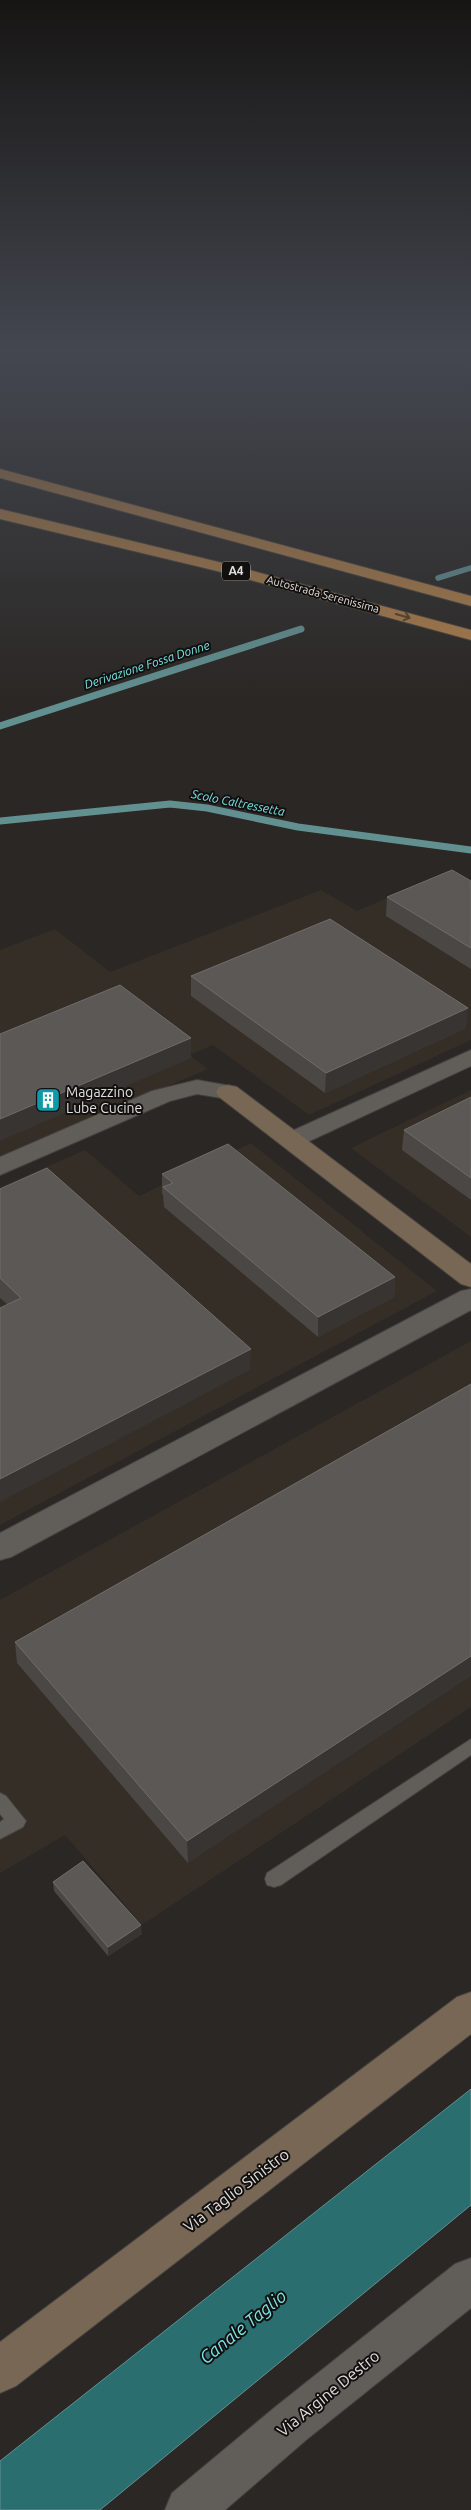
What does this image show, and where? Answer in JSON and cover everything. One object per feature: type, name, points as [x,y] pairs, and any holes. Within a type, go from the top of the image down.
[{"type":"highway","points":[[0,473],[471,601]]},
{"type":"highway","name":"Autostrada Serenissima","points":[[0,488],[199,534],[471,606]]},
{"type":"highway","name":"Autostrada Serenissima","points":[[0,514],[221,567],[471,635]]},
{"type":"highway","points":[[0,520],[221,567]]},
{"type":"street","points":[[292,1140],[471,1057]]},
{"type":"street","points":[[0,1167],[161,1096],[197,1087],[228,1092],[471,1278]]},
{"type":"street","points":[[0,1548],[471,1298]]},
{"type":"street","name":"Via Taglio Sinistro","points":[[0,2370],[471,2010]]},
{"type":"street","name":"Via Argine Destro","points":[[189,2510],[290,2424],[471,2280]]},
{"type":"lane","points":[[274,1879],[471,1746]]},
{"type":"lane","points":[[0,1801],[16,1821],[0,1831]]},
{"type":"shaded area","points":[[441,875],[471,886],[471,1040],[309,1115],[213,1045],[190,1055],[208,1069],[0,1157],[0,950],[55,929],[110,972],[321,890],[357,911]]},
{"type":"shaded area","points":[[471,1090],[471,1237],[351,1148]]},
{"type":"shaded area","points":[[251,1143],[437,1291],[0,1525],[0,1187],[85,1150],[139,1196]]},
{"type":"shaded area","points":[[471,1341],[471,1707],[142,1925],[65,1835],[0,1873],[0,1600]]},
{"type":"water","name":"Canale Taglio","points":[[471,2089],[471,2205],[100,2510],[0,2510],[0,2461]]},
{"type":"building","points":[[452,870],[471,881],[471,948],[387,897]]},
{"type":"building","points":[[330,919],[468,1008],[326,1073],[191,976]]},
{"type":"building","name":"Magazzino Lube Cucine","points":[[120,985],[191,1038],[0,1119],[0,1034]]},
{"type":"building","points":[[471,1097],[471,1178],[404,1130]]},
{"type":"building","points":[[228,1144],[395,1277],[318,1317],[163,1187],[173,1183],[162,1174]]},
{"type":"building","points":[[47,1168],[251,1349],[0,1479],[0,1308],[21,1298],[0,1278],[0,1189]]},
{"type":"building","points":[[471,1384],[471,1656],[187,1841],[15,1642]]},
{"type":"building","points":[[83,1861],[141,1925],[108,1947],[53,1882]]},
{"type":"waterway","name":"Derivazione Fossa Donne","points":[[438,578],[471,568]]},
{"type":"waterway","name":"Derivazione Fossa Donne","points":[[0,726],[301,629]]},
{"type":"waterway","name":"Scolo Caltressetta","points":[[0,821],[170,804],[207,808],[298,827],[471,850]]},
{"type":"place","name":"Magazzino Lube Cucine","points":[[48,1100]]}]
